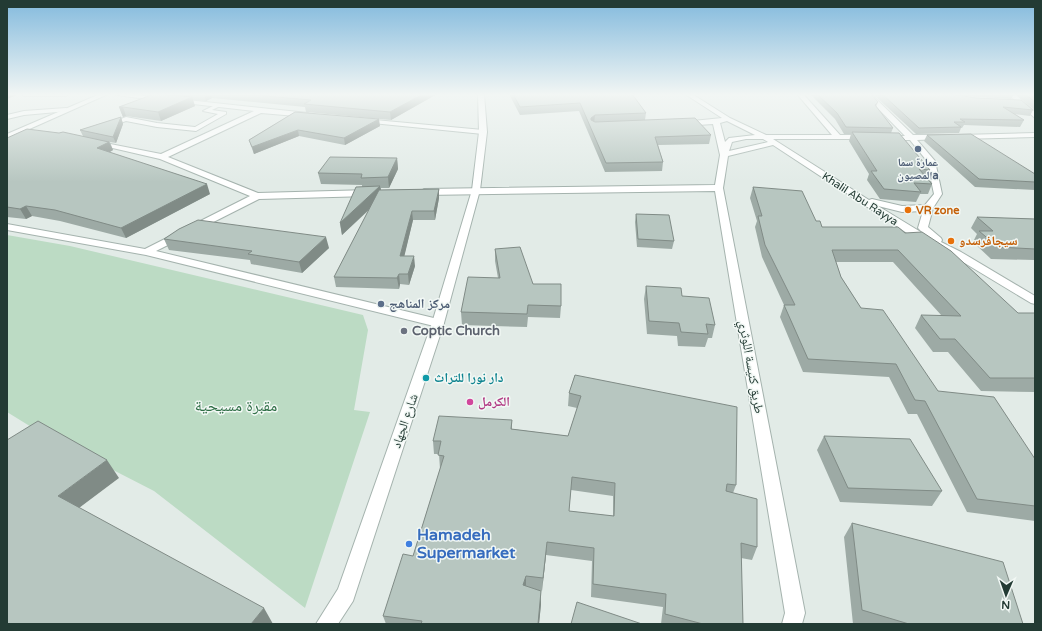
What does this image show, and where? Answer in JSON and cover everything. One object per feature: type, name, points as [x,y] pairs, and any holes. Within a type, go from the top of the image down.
[{"type":"street","points":[[7,137],[37,123]]},
{"type":"street","points":[[162,157],[233,123]]},
{"type":"street","points":[[392,123],[483,132]]},
{"type":"street","name":"شارع الجهاد","points":[[326,624],[346,594],[438,322],[476,190],[483,132],[483,123]]},
{"type":"street","points":[[677,124],[688,123]]},
{"type":"street","name":"طريق كنيسة اللوثري","points":[[716,123],[724,155],[719,188],[795,613],[792,624]]},
{"type":"street","name":"Khalil Abu Rayya","points":[[737,123],[765,137],[910,231],[948,250],[1035,301]]},
{"type":"street","points":[[826,123],[838,137]]},
{"type":"street","points":[[897,123],[912,138],[931,161],[938,194],[928,208],[923,228],[948,250]]},
{"type":"street","points":[[25,129],[41,132]]},
{"type":"street","points":[[724,155],[729,140],[746,137],[912,138],[1035,135]]},
{"type":"street","points":[[84,140],[162,157],[257,196],[382,193]]},
{"type":"street","points":[[724,155],[773,143]]},
{"type":"street","points":[[413,192],[719,188]]},
{"type":"street","points":[[146,252],[257,196]]},
{"type":"street","points":[[859,198],[879,205],[902,208],[928,208]]},
{"type":"street","points":[[7,227],[146,252],[438,322]]},
{"type":"lane","points":[[106,126],[113,123]]},
{"type":"lane","points":[[149,123],[196,129],[206,123]]},
{"type":"green space","name":"مقبرة مسيحية","points":[[7,235],[70,246],[363,315],[368,330],[354,410],[370,412],[305,608],[154,491],[41,433],[7,412]]},
{"type":"building","points":[[101,123],[118,123],[113,137],[80,130]]},
{"type":"building","points":[[276,123],[371,123],[344,138],[298,130],[252,147],[249,140]]},
{"type":"building","points":[[589,123],[700,123],[711,135],[655,137],[663,162],[606,163]]},
{"type":"building","points":[[844,123],[889,123],[893,128],[846,127]]},
{"type":"building","points":[[914,123],[956,123],[961,127],[919,128]]},
{"type":"building","points":[[27,129],[59,133],[63,132],[109,142],[97,148],[207,184],[121,228],[55,210],[26,206],[20,209],[7,207],[7,138]]},
{"type":"building","points":[[852,132],[899,133],[930,170],[919,169],[932,184],[914,183],[921,192],[884,189],[871,171],[877,171]]},
{"type":"building","points":[[971,134],[1035,174],[1035,182],[979,179],[927,135]]},
{"type":"building","points":[[330,157],[397,158],[388,177],[361,178],[362,174],[318,173]]},
{"type":"building","points":[[380,186],[340,223],[356,187]]},
{"type":"building","points":[[753,187],[802,191],[816,221],[820,221],[822,227],[898,227],[905,233],[922,232],[951,251],[1018,313],[1035,313],[1035,378],[990,378],[955,339],[940,339],[921,315],[961,316],[898,250],[832,250],[841,277],[861,308],[883,310],[938,391],[994,397],[1035,459],[1035,506],[977,499],[925,401],[915,400],[896,364],[808,359],[784,305],[795,305],[765,245],[758,216],[762,216]]},
{"type":"building","points":[[439,189],[434,211],[412,211],[400,256],[414,256],[408,274],[399,274],[397,278],[334,277],[379,190]]},
{"type":"building","points":[[636,214],[669,215],[674,241],[638,239]]},
{"type":"building","points":[[977,217],[1035,219],[1035,249],[998,247],[979,231],[993,231]]},
{"type":"building","points":[[198,220],[326,237],[299,262],[248,254],[252,251],[164,239],[179,229]]},
{"type":"building","points":[[520,247],[533,284],[561,284],[561,306],[528,305],[527,314],[461,312],[468,277],[500,278],[495,249]]},
{"type":"building","points":[[646,286],[681,288],[682,296],[709,298],[715,325],[706,324],[708,334],[681,332],[679,323],[649,321]]},
{"type":"building","points":[[575,375],[737,407],[736,485],[727,484],[726,491],[757,499],[757,547],[741,543],[743,624],[703,624],[665,614],[666,594],[593,584],[594,548],[547,542],[543,578],[526,576],[523,585],[541,591],[538,624],[421,624],[422,621],[383,616],[403,554],[413,556],[444,456],[438,455],[441,441],[433,441],[439,416],[512,420],[511,429],[568,436],[581,396],[569,393]],"holes":[[[572,477],[615,483],[614,516],[569,511]]]},
{"type":"building","points":[[38,421],[107,460],[58,496],[264,608],[251,624],[7,624],[7,440]]},
{"type":"building","points":[[824,436],[910,439],[942,491],[848,488]]},
{"type":"building","points":[[852,523],[1003,562],[1023,624],[909,624],[862,610]]},
{"type":"building","points":[[577,602],[642,624],[571,624]]},
{"type":"place","name":"عمارة سما المصيونa","points":[[918,149]]},
{"type":"place","name":"VR zone","points":[[908,210]]},
{"type":"place","name":"سيجافرسدو","points":[[951,241]]},
{"type":"place","name":"مركز المناهج","points":[[381,304]]},
{"type":"place","name":"Coptic Church","points":[[404,331]]},
{"type":"place","name":"دار نورا للتراث","points":[[426,378]]},
{"type":"place","name":"الكرمل","points":[[470,402]]},
{"type":"place","name":"Hamadeh Supermarket","points":[[409,544]]}]
